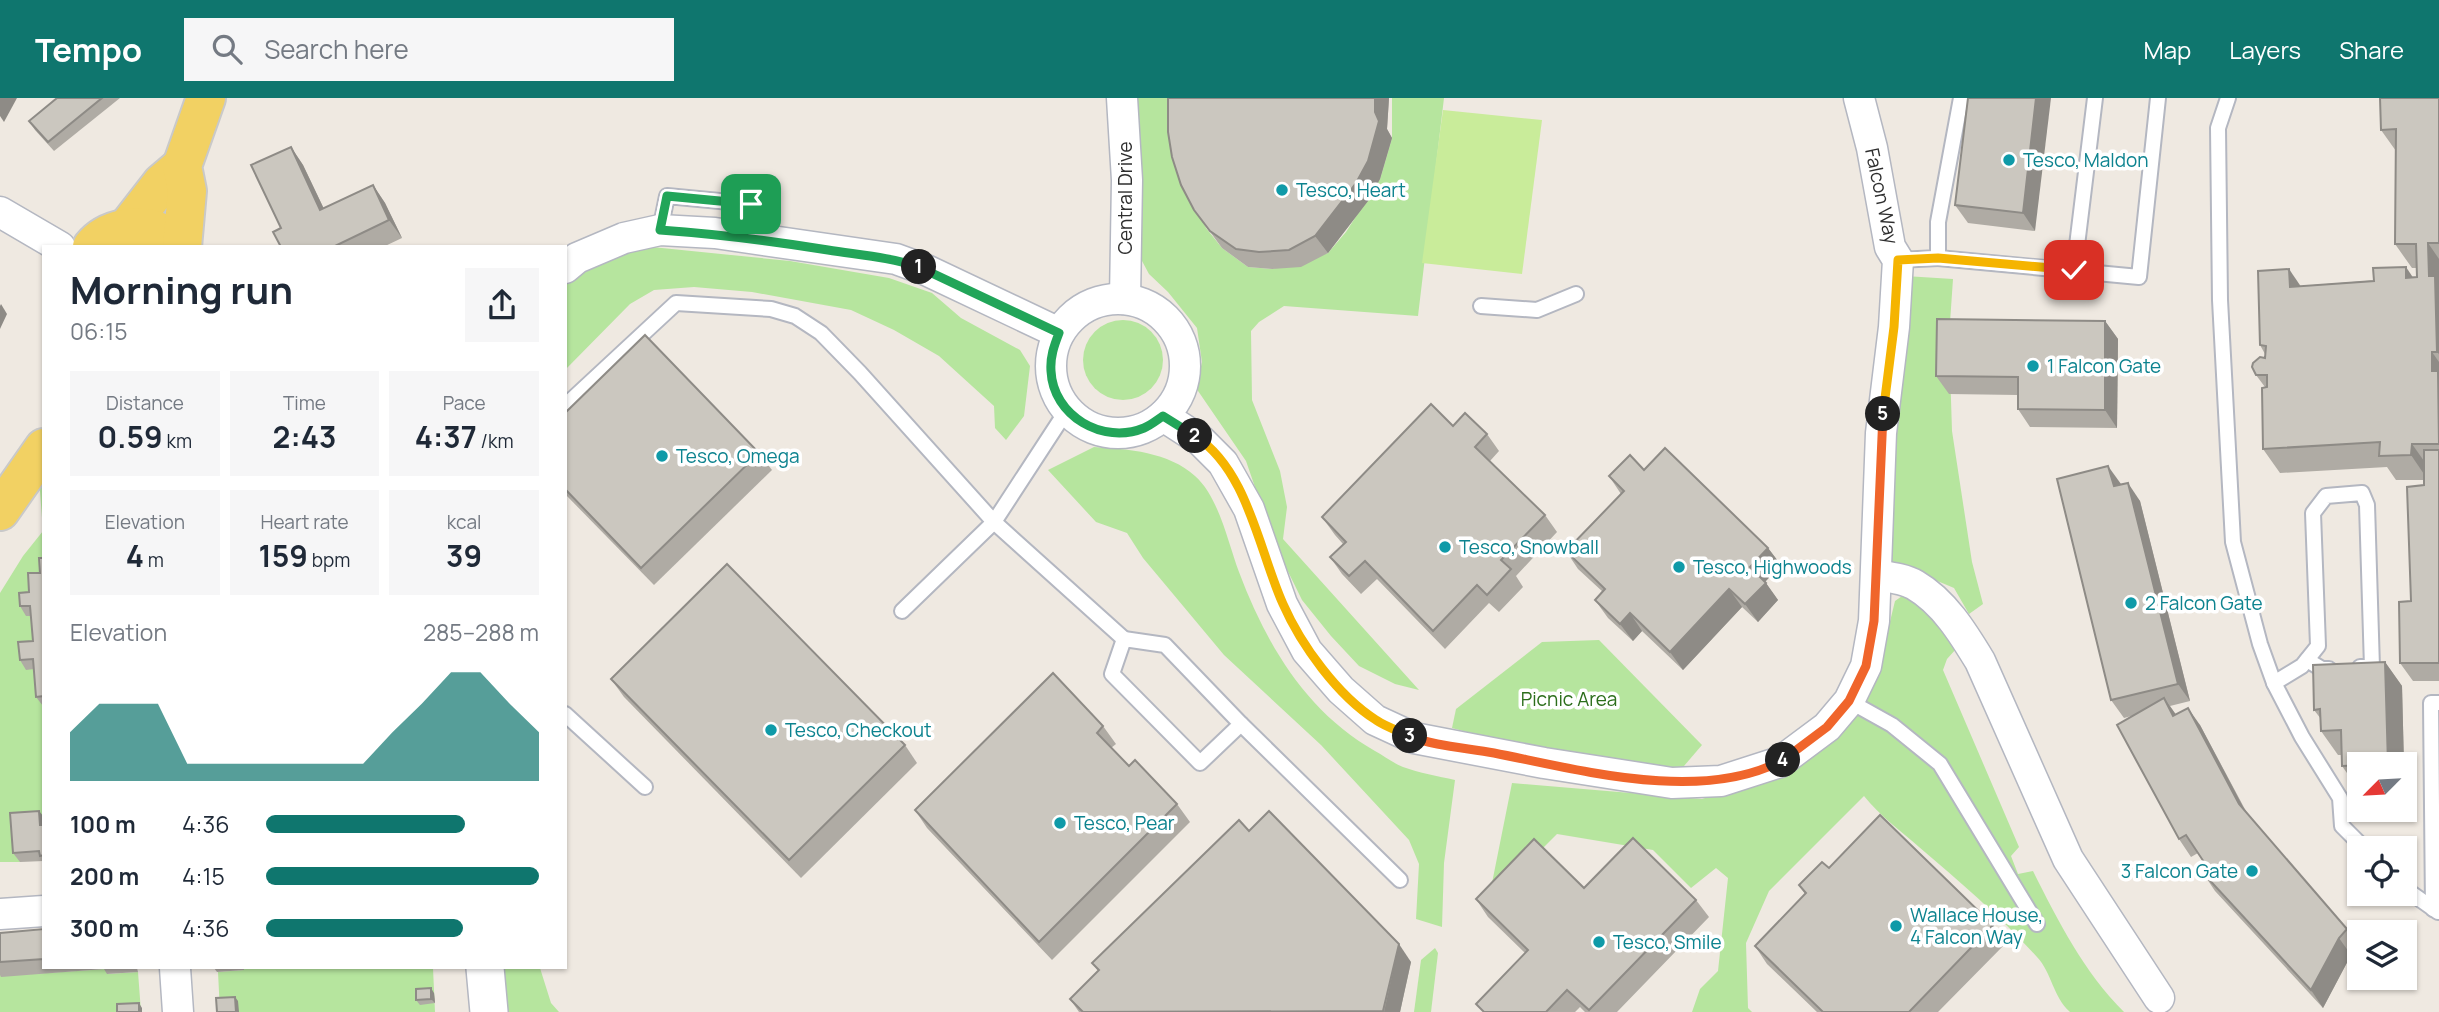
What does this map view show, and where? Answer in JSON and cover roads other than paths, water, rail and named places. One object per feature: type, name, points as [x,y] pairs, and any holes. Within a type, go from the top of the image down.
[{"type":"main road","points":[[127,228],[162,183],[182,166],[206,98]]},
{"type":"main road","points":[[180,245],[187,191],[182,166]]},
{"type":"main road","points":[[95,245],[111,233],[127,228],[146,228],[163,233],[178,245]]},
{"type":"main road","points":[[0,510],[42,451]]},
{"type":"street","name":"Central Drive","points":[[1122,98],[1127,180],[1125,299]]},
{"type":"street","name":"Falcon Way","points":[[1163,416],[1200,440],[1223,463],[1249,509],[1282,604],[1307,651],[1341,690],[1375,720],[1414,738],[1672,783],[1721,781],[1780,762],[1827,727],[1849,701],[1866,666],[1874,621],[1881,433],[1894,327],[1898,260],[1890,247],[1875,160],[1859,98]]},
{"type":"street","points":[[0,212],[57,245]]},
{"type":"street","points":[[567,266],[578,258],[624,238],[660,230],[715,233],[896,259],[926,270],[1059,333]]},
{"type":"street","points":[[1105,299],[1125,299],[1146,304],[1164,317],[1177,335],[1184,356],[1184,378],[1177,399],[1163,416],[1145,428],[1124,433],[1103,432],[1084,424],[1067,410],[1056,393],[1051,373],[1052,352],[1059,333],[1071,317],[1087,306],[1105,299]]},
{"type":"street","points":[[1877,575],[1913,583],[1938,603],[1964,634],[1980,662],[2068,859],[2159,998]]},
{"type":"street","points":[[0,914],[42,912]]},
{"type":"street","points":[[175,969],[178,1012]]},
{"type":"street","points":[[485,969],[489,1012]]},
{"type":"lane","points":[[1938,258],[1938,222],[1961,98]]},
{"type":"lane","points":[[2074,270],[2095,98]]},
{"type":"lane","points":[[1898,260],[1938,258],[2139,277],[2158,98]]},
{"type":"lane","points":[[2228,98],[2218,128],[2220,300],[2233,542],[2260,644],[2274,683],[2302,737],[2340,798],[2342,825],[2353,836]]},
{"type":"lane","points":[[660,230],[667,196],[751,204]]},
{"type":"lane","points":[[1480,306],[1537,310],[1576,294]]},
{"type":"lane","points":[[567,404],[676,303],[771,309],[795,316],[821,333],[860,373],[994,522],[1124,639],[1164,645],[1400,880]]},
{"type":"lane","points":[[902,611],[994,522],[1067,410]]},
{"type":"lane","points":[[2274,683],[2302,666],[2306,660],[2318,646],[2313,513],[2326,496],[2362,493],[2367,505],[2372,667],[2322,669],[2306,660]]},
{"type":"lane","points":[[1124,639],[1112,674],[1200,763],[1241,724]]},
{"type":"lane","points":[[1849,701],[1892,725],[1940,764],[2037,924]]},
{"type":"lane","points":[[2436,911],[2431,703],[2439,703]]},
{"type":"lane","points":[[567,716],[645,787]]},
{"type":"lane","points":[[2417,897],[2436,911]]},
{"type":"place","name":"Tesco, Maldon","points":[[2009,160]]},
{"type":"place","name":"Tesco, Heart","points":[[1282,190]]},
{"type":"place","name":"1 Falcon Gate","points":[[2033,366]]},
{"type":"place","name":"Tesco, Omega","points":[[662,456]]},
{"type":"place","name":"Tesco, Snowball","points":[[1445,547]]},
{"type":"place","name":"Tesco, Highwoods","points":[[1679,567]]},
{"type":"place","name":"2 Falcon Gate","points":[[2131,603]]},
{"type":"place","name":"Tesco, Checkout","points":[[771,730]]},
{"type":"place","name":"Tesco, Pear","points":[[1060,823]]},
{"type":"place","name":"3 Falcon Gate","points":[[2252,871]]},
{"type":"place","name":"Wallace House, 4 Falcon Way","points":[[1896,926]]},
{"type":"place","name":"Tesco, Smile","points":[[1599,942]]},
{"type":"park label","name":"Picnic Area","points":[[1569,699]]}]
